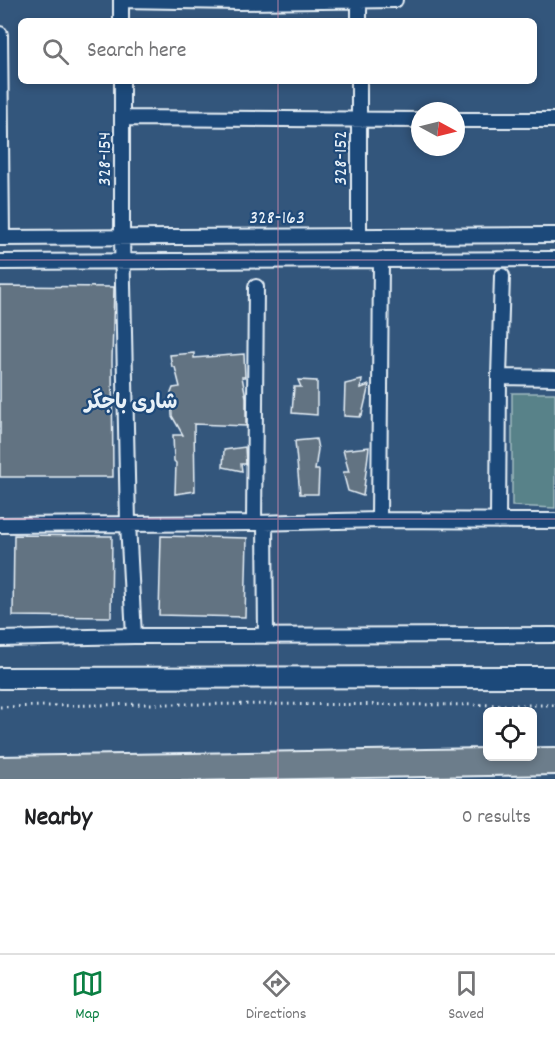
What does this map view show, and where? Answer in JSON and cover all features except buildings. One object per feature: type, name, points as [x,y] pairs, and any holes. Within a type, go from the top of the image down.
[{"type":"highway","points":[[0,770],[555,761]]},
{"type":"street","points":[[121,18],[121,0],[395,0]]},
{"type":"street","points":[[359,0],[359,18]]},
{"type":"street","points":[[0,34],[1,238]]},
{"type":"street","name":"328-154","points":[[122,84],[122,236],[128,523],[134,636]]},
{"type":"street","name":"328-152","points":[[359,84],[359,236]]},
{"type":"street","points":[[123,118],[411,120]]},
{"type":"street","points":[[465,120],[555,120]]},
{"type":"street","name":"328-163","points":[[1,238],[555,236]]},
{"type":"street","points":[[379,520],[381,259]]},
{"type":"street","points":[[0,262],[555,259]]},
{"type":"street","points":[[498,521],[502,276]]},
{"type":"street","points":[[256,287],[260,523],[266,636]]},
{"type":"street","points":[[499,377],[555,378]]},
{"type":"street","points":[[0,525],[379,520],[555,521]]},
{"type":"street","points":[[0,639],[134,636],[555,635]]},
{"type":"street","points":[[0,678],[555,677]]},
{"type":"path","points":[[0,707],[144,704],[555,705]]},
{"type":"green space","points":[[512,393],[555,393],[555,508],[512,506]]},
{"type":"district","name":"شاری باجگر","points":[[131,401]]}]
